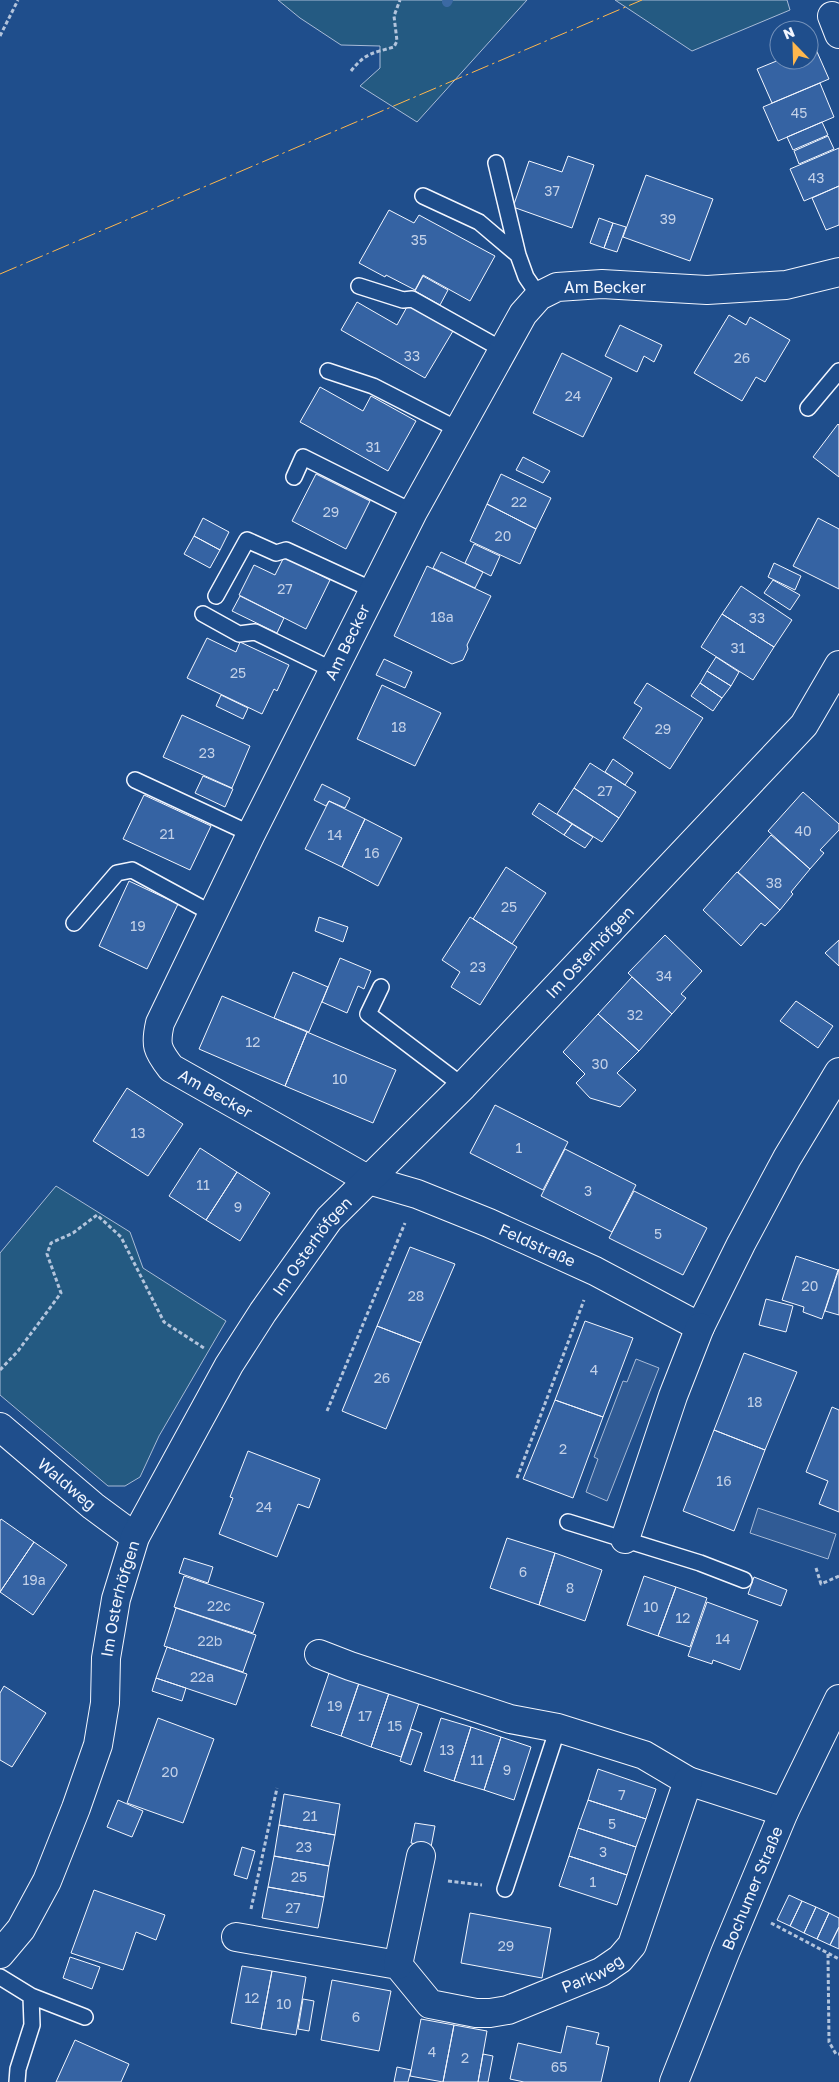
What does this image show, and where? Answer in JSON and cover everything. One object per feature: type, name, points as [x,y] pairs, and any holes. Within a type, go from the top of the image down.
[{"type":"street","name":"Am Becker","points":[[369,1180],[170,1068],[161,1055],[156,1040],[160,1023],[251,834],[413,512],[502,350],[523,314],[538,296],[557,287],[602,284],[706,290],[786,285],[839,272]]},
{"type":"street","name":"Im Osterhöfgen","points":[[0,1954],[21,1929],[47,1881],[98,1746],[105,1703],[106,1658],[116,1599],[136,1537],[229,1365],[263,1312],[329,1219],[463,1086],[804,725],[839,665]]},
{"type":"street","points":[[625,1539],[673,1396],[700,1327],[740,1244],[787,1158],[839,1072]]},
{"type":"street","name":"Feldstraße","points":[[369,1180],[417,1194],[489,1223],[595,1271],[700,1327]]},
{"type":"street","name":"Waldweg","points":[[0,1427],[93,1506],[136,1537]]},
{"type":"street","points":[[319,1654],[510,1719],[558,1728],[644,1754],[688,1781],[784,1812]]},
{"type":"street","name":"Bochumer Straße","points":[[674,2082],[743,1908],[784,1812],[839,1700]]},
{"type":"street","name":"Parkweg","points":[[398,1965],[430,2004],[476,2013],[508,2010],[601,1972],[620,1959],[632,1945],[688,1781]]},
{"type":"street","points":[[240,1938],[398,1965],[419,1866]]},
{"type":"lane","points":[[496,163],[518,255],[526,277],[538,296]]},
{"type":"lane","points":[[423,196],[479,222],[518,255]]},
{"type":"lane","points":[[360,286],[403,300],[412,299],[502,350]]},
{"type":"lane","points":[[328,371],[372,386],[459,430]]},
{"type":"lane","points":[[808,408],[839,371]]},
{"type":"lane","points":[[294,477],[303,457],[413,512]]},
{"type":"lane","points":[[216,596],[247,540],[276,553],[286,550],[373,590]]},
{"type":"lane","points":[[203,614],[239,634],[255,632],[333,670]]},
{"type":"lane","points":[[135,780],[251,834]]},
{"type":"lane","points":[[74,923],[117,873],[132,870],[213,914]]},
{"type":"lane","points":[[381,987],[368,1014],[463,1086]]},
{"type":"lane","points":[[568,1522],[700,1563],[744,1580]]},
{"type":"lane","points":[[505,1889],[558,1728]]},
{"type":"lane","points":[[0,1976],[31,1996],[85,2017]]},
{"type":"lane","points":[[17,2082],[18,2069],[32,2025],[31,1996]]},
{"type":"path","points":[[0,36],[18,0]]},
{"type":"path","points":[[352,71],[360,59],[367,54],[394,47],[397,41],[394,16],[400,0]]},
{"type":"path","points":[[327,1410],[417,1194]]},
{"type":"path","points":[[0,1370],[18,1351],[61,1293],[47,1254],[51,1243],[72,1233],[97,1215],[121,1237],[164,1322],[229,1365]]},
{"type":"path","points":[[517,1478],[595,1271]]},
{"type":"path","points":[[816,1568],[821,1584],[839,1576]]},
{"type":"path","points":[[240,1938],[277,1788]]},
{"type":"path","points":[[419,1866],[505,1889]]},
{"type":"path","points":[[743,1908],[839,1959]]},
{"type":"path","points":[[828,1954],[829,2042],[836,2054],[839,2054]]},
{"type":"shaded area","points":[[278,0],[527,0],[417,122],[360,86],[380,68],[380,46],[341,45],[300,18]]},
{"type":"shaded area","points":[[615,0],[787,0],[790,10],[692,51]]},
{"type":"shaded area","points":[[56,1186],[130,1232],[143,1268],[226,1321],[159,1436],[140,1477],[125,1486],[108,1486],[0,1395],[0,1253]]},
{"type":"shaded area","points":[[636,1359],[659,1368],[607,1501],[586,1492],[598,1459],[594,1457],[623,1381],[627,1382]]},
{"type":"shaded area","points":[[758,1508],[836,1534],[828,1559],[750,1533]]},
{"type":"building","points":[[819,56],[829,79],[772,103],[757,69],[769,64],[769,70],[819,70]]},
{"type":"building","points":[[820,83],[834,117],[778,141],[763,107]]},
{"type":"building","points":[[822,122],[828,135],[793,150],[787,137]]},
{"type":"building","points":[[828,136],[834,149],[799,164],[794,151]]},
{"type":"building","points":[[839,148],[839,186],[804,201],[790,169]]},
{"type":"building","points":[[568,156],[594,165],[572,228],[513,207],[529,161],[562,172]]},
{"type":"building","points":[[646,175],[713,199],[690,261],[623,237]]},
{"type":"building","points":[[839,186],[839,225],[826,230],[812,198]]},
{"type":"building","points":[[389,210],[414,223],[419,215],[495,256],[470,301],[423,275],[415,290],[359,263]]},
{"type":"building","points":[[599,218],[613,223],[604,248],[590,243]]},
{"type":"building","points":[[613,223],[626,227],[617,252],[604,248]]},
{"type":"building","points":[[423,276],[448,290],[440,305],[415,291]]},
{"type":"building","points":[[357,302],[397,325],[408,305],[453,331],[425,378],[341,330]]},
{"type":"building","points":[[729,315],[746,325],[750,317],[790,340],[765,382],[756,377],[742,401],[694,373]]},
{"type":"building","points":[[620,325],[662,345],[654,362],[644,356],[637,372],[605,356]]},
{"type":"building","points":[[562,353],[612,378],[583,437],[533,413]]},
{"type":"building","points":[[320,387],[363,411],[371,396],[416,421],[388,471],[300,422]]},
{"type":"building","points":[[839,425],[839,477],[813,457]]},
{"type":"building","points":[[523,457],[550,471],[543,483],[516,470]]},
{"type":"building","points":[[316,474],[370,501],[346,549],[292,521]]},
{"type":"building","points":[[501,474],[551,498],[536,529],[487,504]]},
{"type":"building","points":[[487,504],[536,529],[520,564],[470,541]]},
{"type":"building","points":[[203,518],[229,532],[220,550],[194,536]]},
{"type":"building","points":[[818,518],[839,529],[839,589],[793,566]]},
{"type":"building","points":[[194,536],[220,550],[210,568],[184,554]]},
{"type":"building","points":[[474,544],[500,556],[491,576],[465,563]]},
{"type":"building","points":[[441,552],[483,572],[475,588],[433,568]]},
{"type":"building","points":[[284,557],[330,580],[306,629],[239,595],[254,565],[275,575]]},
{"type":"building","points":[[774,563],[801,576],[795,590],[768,577]]},
{"type":"building","points":[[427,566],[491,596],[467,645],[468,649],[463,660],[452,664],[394,636]]},
{"type":"building","points":[[773,580],[800,595],[790,610],[764,593]]},
{"type":"building","points":[[741,586],[792,620],[774,647],[722,614]]},
{"type":"building","points":[[240,596],[284,618],[277,633],[232,611]]},
{"type":"building","points":[[722,614],[774,647],[753,680],[701,647]]},
{"type":"building","points":[[207,638],[236,652],[240,642],[289,665],[277,691],[274,689],[262,714],[187,678]]},
{"type":"building","points":[[716,657],[739,672],[731,686],[707,671]]},
{"type":"building","points":[[384,659],[412,672],[405,688],[376,675]]},
{"type":"building","points":[[707,671],[731,686],[722,698],[700,683]]},
{"type":"building","points":[[647,683],[703,718],[670,769],[623,738],[642,708],[634,703]]},
{"type":"building","points":[[700,683],[722,698],[713,711],[691,696]]},
{"type":"building","points":[[382,685],[441,713],[415,766],[357,739]]},
{"type":"building","points":[[221,695],[248,708],[243,719],[216,706]]},
{"type":"building","points":[[182,715],[250,746],[232,788],[163,757]]},
{"type":"building","points":[[613,759],[633,773],[625,785],[605,772]]},
{"type":"building","points":[[590,763],[636,792],[619,818],[574,788]]},
{"type":"building","points":[[203,776],[233,789],[225,807],[195,793]]},
{"type":"building","points":[[322,784],[350,798],[345,808],[329,801],[326,806],[314,800]]},
{"type":"building","points":[[574,788],[619,818],[602,842],[557,814]]},
{"type":"building","points":[[803,792],[839,824],[839,830],[820,850],[824,853],[810,869],[768,831]]},
{"type":"building","points":[[144,795],[211,826],[190,870],[123,839]]},
{"type":"building","points":[[329,801],[365,819],[342,867],[305,849]]},
{"type":"building","points":[[539,803],[572,824],[564,835],[532,814]]},
{"type":"building","points":[[365,819],[402,838],[378,886],[342,867]]},
{"type":"building","points":[[572,824],[593,837],[585,848],[564,835]]},
{"type":"building","points":[[771,835],[810,869],[791,892],[793,894],[780,910],[738,872]]},
{"type":"building","points":[[506,867],[546,893],[512,944],[473,919]]},
{"type":"building","points":[[737,872],[780,910],[765,926],[761,923],[741,946],[703,910]]},
{"type":"building","points":[[129,881],[178,904],[147,969],[99,946]]},
{"type":"building","points":[[319,917],[348,927],[343,942],[315,931]]},
{"type":"building","points":[[470,917],[517,947],[480,1005],[451,987],[460,972],[442,960]]},
{"type":"building","points":[[665,935],[702,971],[681,994],[686,998],[672,1014],[628,973]]},
{"type":"building","points":[[839,940],[839,966],[825,953]]},
{"type":"building","points":[[340,958],[371,971],[364,989],[358,986],[347,1013],[322,1002]]},
{"type":"building","points":[[293,972],[328,987],[309,1032],[274,1018]]},
{"type":"building","points":[[632,977],[672,1014],[639,1051],[598,1014]]},
{"type":"building","points":[[222,996],[307,1032],[285,1086],[199,1049]]},
{"type":"building","points":[[796,1001],[833,1026],[818,1048],[780,1021]]},
{"type":"building","points":[[598,1014],[639,1051],[617,1073],[636,1090],[620,1107],[590,1098],[576,1083],[585,1074],[563,1052]]},
{"type":"building","points":[[307,1032],[396,1070],[373,1123],[285,1086]]},
{"type":"building","points":[[127,1088],[183,1124],[148,1176],[93,1141]]},
{"type":"building","points":[[495,1105],[568,1142],[543,1190],[470,1153]]},
{"type":"building","points":[[200,1148],[237,1172],[206,1220],[169,1196]]},
{"type":"building","points":[[565,1149],[636,1185],[612,1232],[541,1196]]},
{"type":"building","points":[[237,1172],[270,1193],[240,1241],[206,1220]]},
{"type":"building","points":[[634,1191],[707,1228],[683,1275],[609,1238]]},
{"type":"building","points":[[410,1247],[455,1264],[421,1343],[377,1326]]},
{"type":"building","points":[[796,1256],[838,1270],[822,1319],[803,1312],[804,1307],[782,1300]]},
{"type":"building","points":[[839,1269],[839,1315],[825,1311]]},
{"type":"building","points":[[766,1299],[793,1306],[786,1332],[759,1325]]},
{"type":"building","points":[[585,1321],[633,1338],[603,1417],[555,1400]]},
{"type":"building","points":[[377,1326],[421,1343],[386,1429],[342,1411]]},
{"type":"building","points":[[744,1353],[797,1372],[765,1450],[714,1430]]},
{"type":"building","points":[[555,1400],[603,1417],[573,1498],[523,1479]]},
{"type":"building","points":[[832,1407],[839,1410],[839,1512],[819,1504],[828,1481],[806,1472]]},
{"type":"building","points":[[714,1430],[765,1450],[734,1531],[683,1511]]},
{"type":"building","points":[[248,1451],[320,1479],[309,1508],[298,1504],[277,1557],[219,1534],[233,1498],[230,1497]]},
{"type":"building","points":[[1,1519],[34,1542],[0,1592],[0,1521]]},
{"type":"building","points":[[507,1538],[555,1553],[539,1605],[490,1588]]},
{"type":"building","points":[[34,1542],[67,1565],[33,1615],[0,1592]]},
{"type":"building","points":[[555,1553],[602,1570],[585,1621],[539,1605]]},
{"type":"building","points":[[184,1558],[213,1567],[208,1583],[179,1573]]},
{"type":"building","points":[[184,1576],[264,1603],[253,1633],[174,1607]]},
{"type":"building","points":[[644,1576],[676,1587],[658,1636],[627,1625]]},
{"type":"building","points":[[754,1577],[787,1590],[781,1606],[748,1594]]},
{"type":"building","points":[[676,1587],[707,1598],[690,1647],[658,1636]]},
{"type":"building","points":[[707,1602],[758,1621],[740,1670],[713,1660],[712,1664],[688,1656]]},
{"type":"building","points":[[176,1608],[256,1635],[243,1672],[164,1646]]},
{"type":"building","points":[[167,1647],[247,1674],[236,1705],[156,1678]]},
{"type":"building","points":[[329,1673],[359,1683],[341,1736],[311,1726]]},
{"type":"building","points":[[156,1678],[186,1688],[182,1701],[152,1691]]},
{"type":"building","points":[[359,1683],[389,1693],[371,1747],[341,1736]]},
{"type":"building","points":[[4,1686],[46,1713],[12,1767],[0,1760],[0,1693]]},
{"type":"building","points":[[389,1693],[419,1703],[401,1757],[371,1747]]},
{"type":"building","points":[[158,1718],[214,1739],[183,1823],[127,1803]]},
{"type":"building","points":[[441,1718],[471,1727],[454,1781],[424,1771]]},
{"type":"building","points":[[471,1727],[501,1737],[484,1790],[454,1781]]},
{"type":"building","points":[[411,1729],[422,1733],[411,1765],[400,1761]]},
{"type":"building","points":[[501,1737],[531,1747],[514,1800],[484,1790]]},
{"type":"building","points":[[598,1769],[656,1789],[646,1819],[588,1800]]},
{"type":"building","points":[[284,1794],[340,1804],[335,1835],[279,1825]]},
{"type":"building","points":[[118,1800],[143,1811],[132,1837],[107,1827]]},
{"type":"building","points":[[588,1800],[646,1819],[636,1847],[578,1828]]},
{"type":"building","points":[[415,1823],[435,1826],[431,1847],[411,1843]]},
{"type":"building","points":[[279,1825],[335,1835],[329,1866],[274,1856]]},
{"type":"building","points":[[578,1828],[636,1847],[627,1875],[569,1856]]},
{"type":"building","points":[[242,1847],[255,1851],[247,1879],[234,1875]]},
{"type":"building","points":[[274,1856],[329,1866],[324,1897],[268,1887]]},
{"type":"building","points":[[569,1856],[627,1875],[617,1905],[559,1886]]},
{"type":"building","points":[[268,1887],[324,1897],[318,1928],[262,1918]]},
{"type":"building","points":[[94,1890],[165,1915],[156,1940],[136,1932],[123,1970],[71,1953]]},
{"type":"building","points":[[789,1895],[802,1901],[790,1926],[777,1920]]},
{"type":"building","points":[[802,1901],[816,1907],[804,1933],[790,1926]]},
{"type":"building","points":[[816,1907],[829,1913],[817,1939],[804,1933]]},
{"type":"building","points":[[470,1913],[551,1928],[542,1978],[461,1963]]},
{"type":"building","points":[[829,1913],[839,1918],[839,1927],[830,1945],[817,1939]]},
{"type":"building","points":[[839,1927],[839,1949],[830,1945]]},
{"type":"building","points":[[70,1957],[100,1967],[92,1989],[63,1978]]},
{"type":"building","points":[[242,1966],[272,1971],[261,2029],[231,2023]]},
{"type":"building","points":[[272,1971],[306,1977],[296,2035],[261,2029]]},
{"type":"building","points":[[332,1980],[391,1991],[379,2051],[321,2040]]},
{"type":"building","points":[[303,1999],[314,2001],[309,2031],[298,2029]]},
{"type":"building","points":[[421,2019],[454,2025],[443,2082],[410,2076]]},
{"type":"building","points":[[454,2025],[487,2031],[478,2082],[443,2082]]},
{"type":"building","points":[[567,2026],[599,2033],[596,2044],[609,2047],[601,2082],[524,2082],[510,2079],[518,2043],[561,2053]]},
{"type":"building","points":[[75,2040],[129,2064],[121,2082],[56,2082]]},
{"type":"building","points":[[483,2054],[493,2056],[488,2082],[478,2082]]},
{"type":"building","points":[[397,2067],[411,2070],[408,2082],[394,2082]]},
{"type":"power","points":[[0,274],[642,0]]}]
